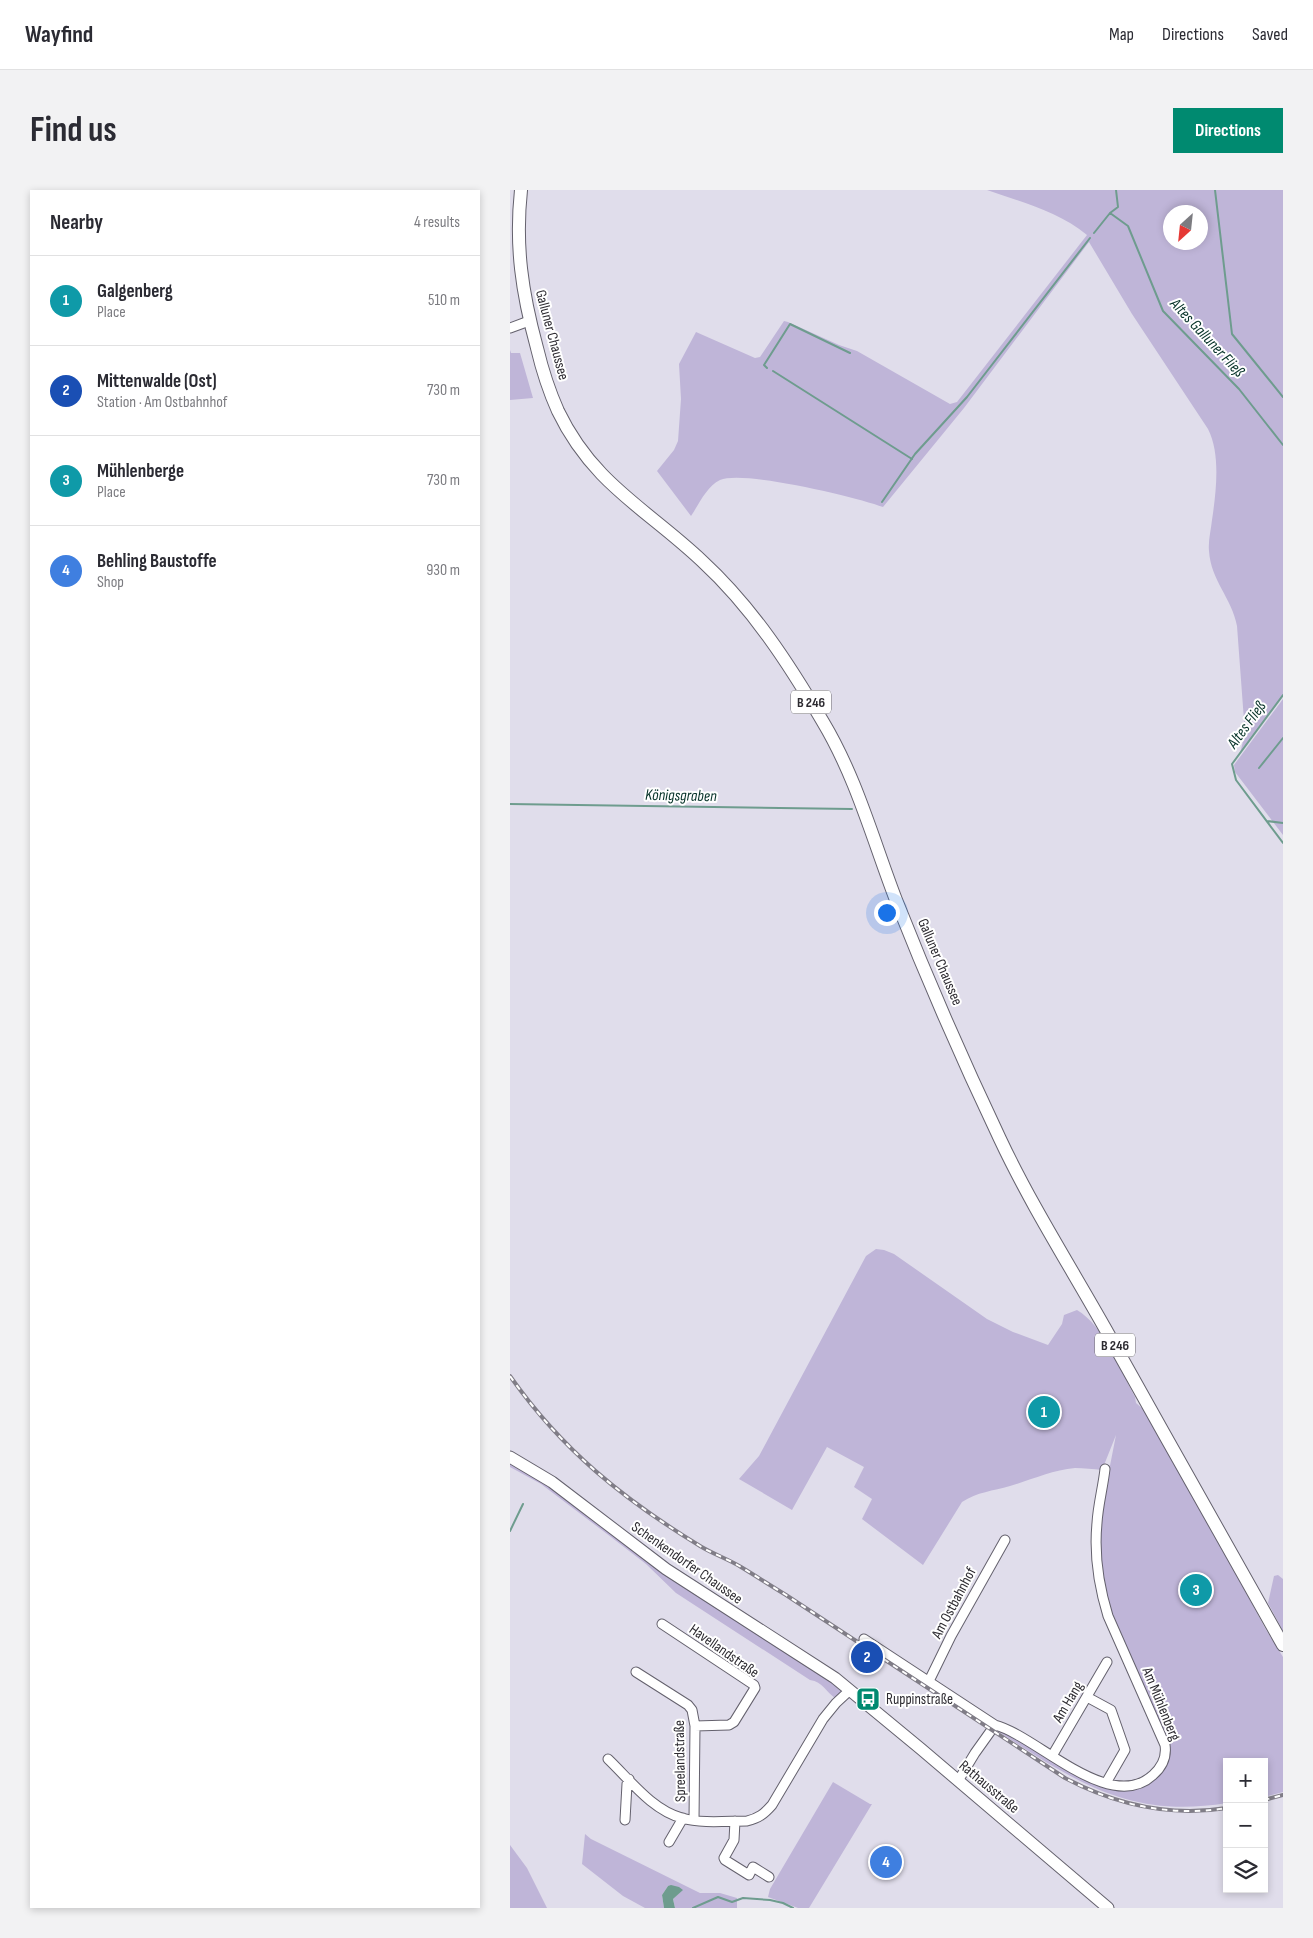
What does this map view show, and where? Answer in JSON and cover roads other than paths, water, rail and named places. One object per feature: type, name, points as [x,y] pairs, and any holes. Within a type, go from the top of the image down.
[{"type":"main road","name":"Galluner Chaussee","points":[[521,190],[518,235],[519,261],[529,321],[558,411],[578,446],[601,474],[629,501],[701,559],[728,586],[770,639],[806,693],[840,751],[894,896],[1002,1144],[1037,1211],[1172,1446],[1283,1645]]},
{"type":"main road","name":"Schenkendorfer Chaussee","points":[[510,1457],[560,1487],[666,1569],[815,1665],[850,1690]]},
{"type":"main road","name":"Rathausstraße","points":[[850,1690],[1108,1908]]},
{"type":"street","points":[[510,328],[529,321]]},
{"type":"street","name":"Am Mühlenberg","points":[[995,1725],[1012,1730],[1086,1776],[1106,1783],[1130,1787],[1147,1780],[1160,1768],[1166,1754],[1161,1734],[1103,1601],[1096,1546],[1097,1522],[1105,1469]]},
{"type":"street","name":"Am Ostbahnhof","points":[[929,1681],[951,1636],[1005,1540]]},
{"type":"street","name":"Havellandstraße","points":[[662,1624],[754,1685],[755,1688],[734,1722],[729,1725],[694,1726]]},
{"type":"street","points":[[864,1639],[995,1725],[958,1780]]},
{"type":"street","name":"Am Hang","points":[[1052,1756],[1107,1662]]},
{"type":"street","name":"Spreelandstraße","points":[[636,1672],[688,1705],[692,1710],[694,1726],[694,1820]]},
{"type":"street","points":[[608,1759],[657,1806],[683,1818],[735,1821],[755,1819],[762,1817],[766,1812],[823,1719],[850,1690]]},
{"type":"street","points":[[1087,1697],[1111,1710],[1125,1750],[1106,1783]]},
{"type":"street","points":[[625,1820],[626,1784],[629,1779]]},
{"type":"street","points":[[669,1842],[683,1818]]},
{"type":"street","points":[[735,1821],[734,1840],[725,1860],[749,1875],[753,1867],[769,1877]]},
{"type":"waterway","name":"Altes Galluner Fließ","points":[[1116,190],[1118,207],[1110,213],[1128,226],[1163,311],[1239,389],[1283,445]]},
{"type":"waterway","name":"Altes Galluner Fließ","points":[[1215,190],[1232,334],[1283,397]]},
{"type":"waterway","points":[[1094,233],[1110,213]]},
{"type":"waterway","points":[[882,502],[915,454],[967,397],[1090,238]]},
{"type":"waterway","points":[[767,368],[764,365],[790,324],[850,353]]},
{"type":"waterway","points":[[773,371],[912,459]]},
{"type":"waterway","name":"Altes Fließ","points":[[1283,695],[1232,764],[1236,780],[1283,843]]},
{"type":"waterway","points":[[1259,768],[1283,738]]},
{"type":"waterway","name":"Königsgraben","points":[[510,804],[852,809]]},
{"type":"waterway","points":[[1267,821],[1283,823]]},
{"type":"waterway","points":[[510,1531],[523,1504]]},
{"type":"waterway","points":[[693,1908],[718,1897],[732,1902],[743,1898],[770,1900],[793,1908]]},
{"type":"railway","points":[[510,1376],[530,1403],[573,1450],[645,1510],[700,1546],[736,1564],[786,1595],[1065,1778],[1123,1802],[1143,1806],[1184,1811],[1223,1808]]},
{"type":"railway","points":[[1268,1799],[1283,1795]]},
{"type":"place","name":"Galgenberg","points":[[1044,1412]]},
{"type":"place","name":"Mühlenberge","points":[[1196,1590]]},
{"type":"place","name":"Mittenwalde (Ost)","points":[[867,1657]]},
{"type":"place","name":"Ruppinstraße","points":[[868,1699]]},
{"type":"place","name":"Behling Baustoffe","points":[[886,1862]]}]
